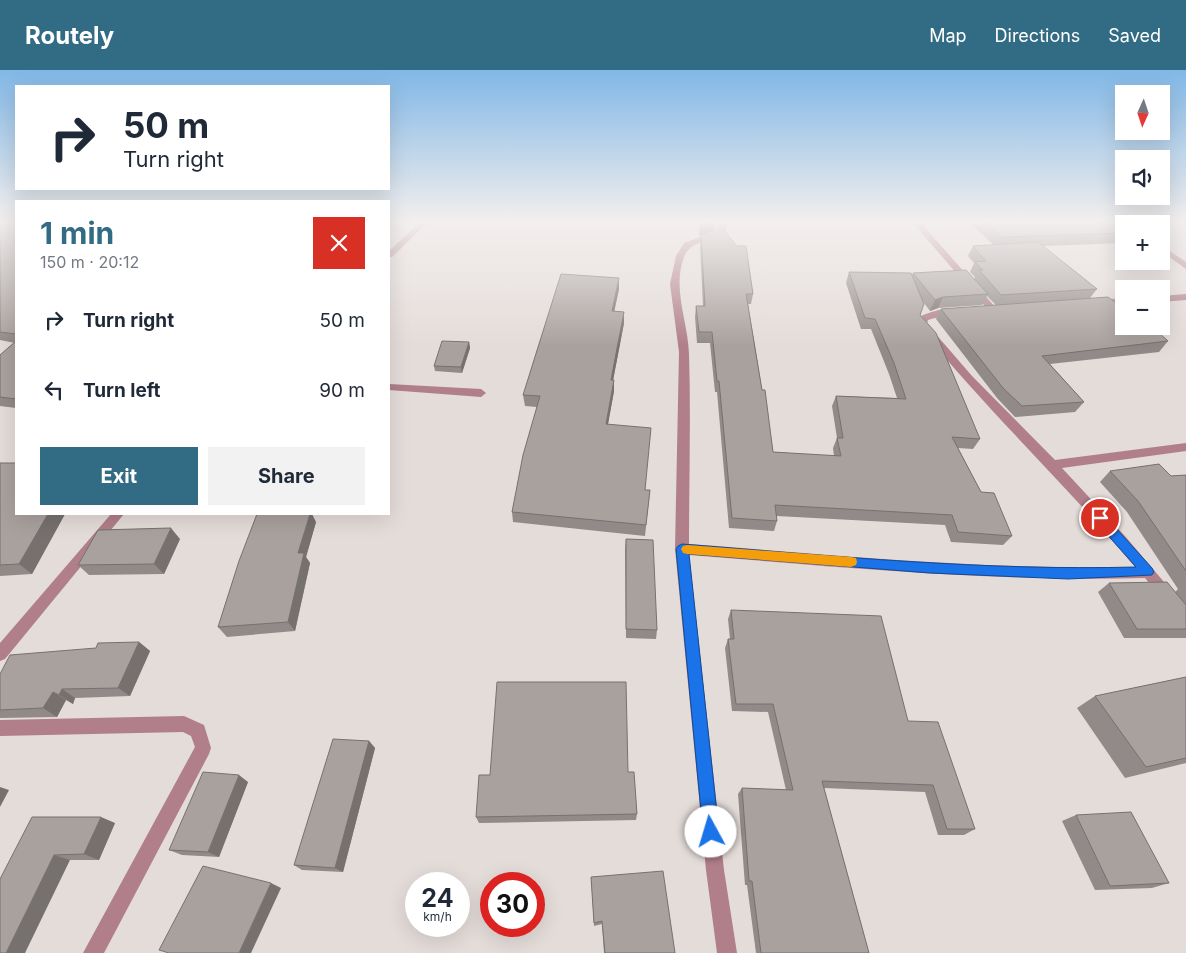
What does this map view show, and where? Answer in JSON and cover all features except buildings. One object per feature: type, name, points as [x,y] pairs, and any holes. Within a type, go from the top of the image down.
[{"type":"street","points":[[678,264],[674,284],[684,352],[682,549],[715,870],[727,953]]},
{"type":"street","points":[[953,264],[993,310]]},
{"type":"street","points":[[1170,298],[1186,297]]},
{"type":"street","points":[[1086,304],[1115,302]]},
{"type":"street","points":[[966,312],[938,314],[924,318],[922,324],[943,351],[1053,465],[1186,618]]},
{"type":"street","points":[[390,388],[481,393]]},
{"type":"street","points":[[1053,465],[1186,447]]},
{"type":"street","points":[[0,654],[117,515]]},
{"type":"street","points":[[682,549],[930,568],[1068,574],[1148,572]]},
{"type":"street","points":[[0,728],[184,724],[198,731],[203,748],[93,953]]},
{"type":"slow traffic","points":[[687,549],[851,562]]},
{"type":"route","points":[[711,832],[682,549],[930,568],[1068,574],[1148,572],[1100,518]]}]
